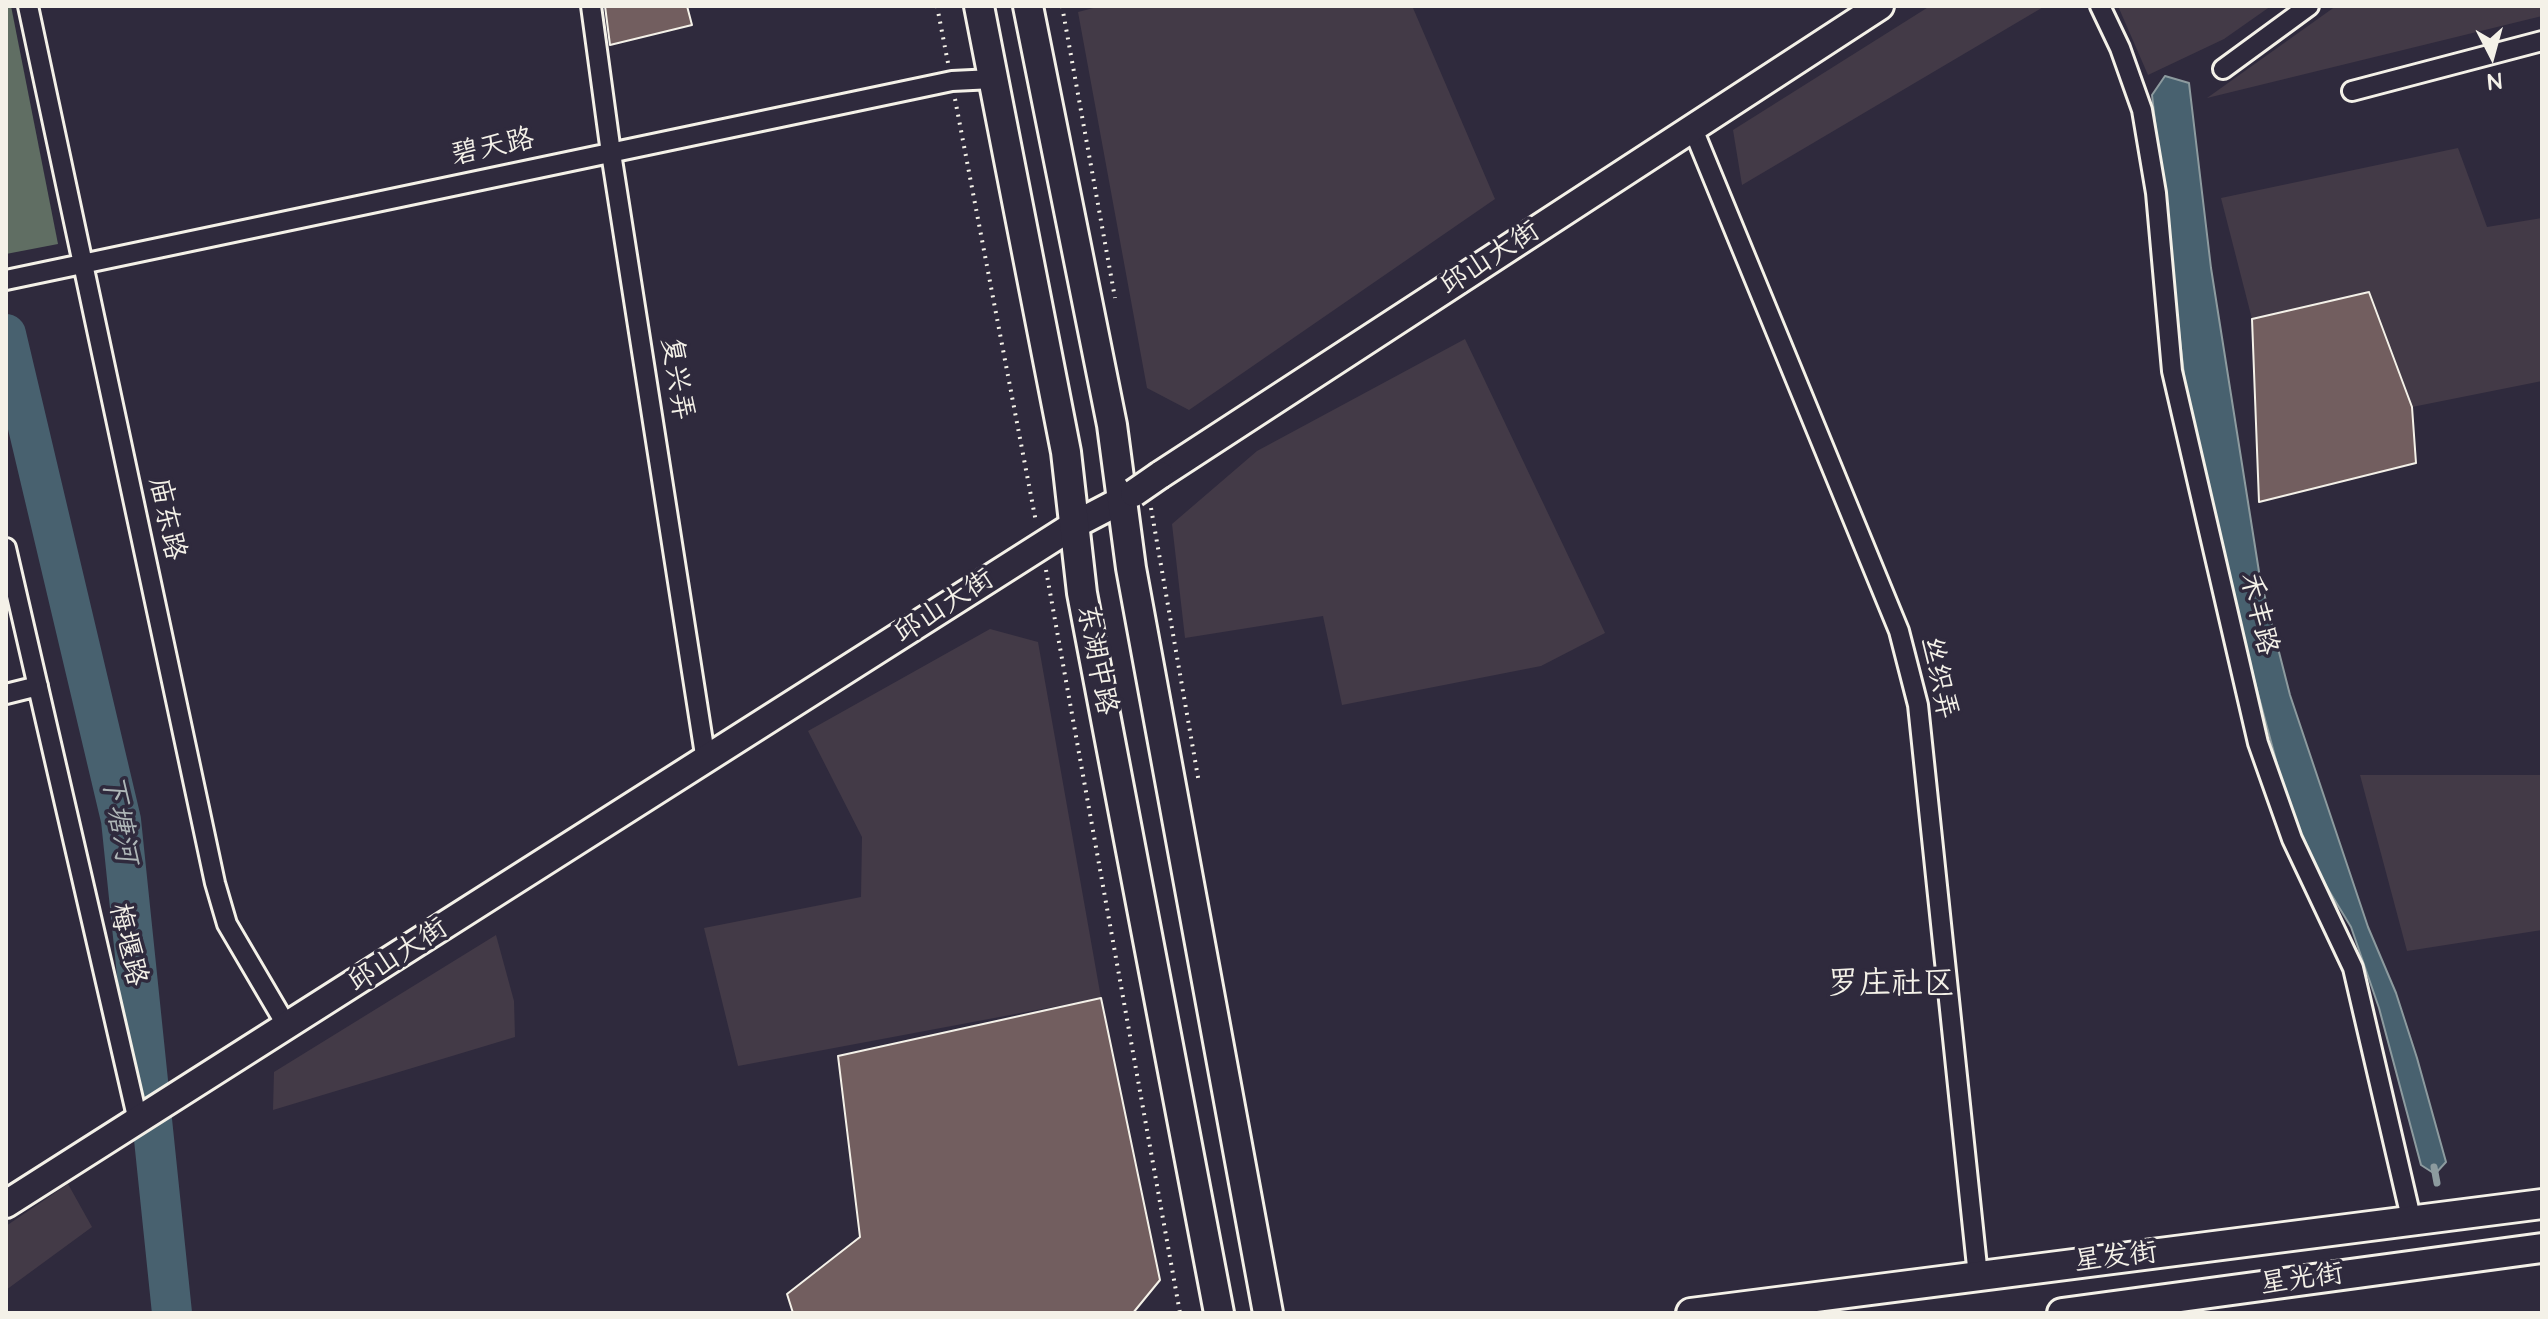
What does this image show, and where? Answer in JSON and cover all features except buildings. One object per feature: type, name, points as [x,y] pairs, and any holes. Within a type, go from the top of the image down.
[{"type":"main road","name":"东湖中路","points":[[979,6],[1066,452],[1082,593],[1219,1313]]},
{"type":"main road","name":"东湖中路","points":[[1028,6],[1112,425],[1141,492],[1137,600],[1268,1313]]},
{"type":"main road","name":"邱山大街","points":[[6,1204],[288,1028],[1074,525],[1141,492],[1693,129],[1851,14],[1880,6]]},
{"type":"main road","name":"星发街","points":[[1691,1313],[2542,1204]]},
{"type":"main road","name":"星光街","points":[[2062,1313],[2542,1248]]},
{"type":"street","name":"庙东路","points":[[28,6],[73,266],[215,883],[227,924],[288,1028]]},
{"type":"street","name":"复兴弄","points":[[591,6],[706,761]]},
{"type":"street","name":"禾丰路","points":[[2100,6],[2120,48],[2142,110],[2156,193],[2172,371],[2258,743],[2292,839],[2353,968],[2412,1222]]},
{"type":"street","points":[[2223,69],[2309,6]]},
{"type":"street","points":[[2352,91],[2542,41]]},
{"type":"street","name":"碧天路","points":[[6,280],[952,81],[993,79]]},
{"type":"street","name":"丝织弄","points":[[1693,129],[1899,631],[1918,705],[1978,1276]]},
{"type":"street","name":"梅堰路","points":[[6,548],[139,1121]]},
{"type":"street","points":[[6,694],[38,686]]},
{"type":"path","points":[[937,6],[1041,546],[1180,1313]]},
{"type":"path","points":[[1062,6],[1115,298]]},
{"type":"path","points":[[1141,492],[1200,791]]},
{"type":"shaded area","points":[[1101,6],[1416,6],[1413,8],[1495,199],[1189,410],[1147,388],[1078,12]]},
{"type":"shaded area","points":[[1930,6],[2045,6],[1742,185],[1733,130]]},
{"type":"shaded area","points":[[2118,6],[2271,6],[2224,39],[2148,75]]},
{"type":"shaded area","points":[[2336,6],[2542,6],[2542,16],[2207,98]]},
{"type":"shaded area","points":[[2458,148],[2487,227],[2542,218],[2542,381],[2412,407],[2369,292],[2252,319],[2221,198]]},
{"type":"shaded area","points":[[1465,339],[1605,633],[1541,666],[1342,705],[1323,616],[1185,638],[1172,524],[1257,451]]},
{"type":"shaded area","points":[[990,629],[1038,642],[1101,998],[738,1066],[704,928],[861,897],[862,837],[808,731]]},
{"type":"shaded area","points":[[2360,775],[2542,775],[2542,930],[2407,951]]},
{"type":"shaded area","points":[[496,935],[514,1001],[515,1037],[273,1110],[274,1072]]},
{"type":"shaded area","points":[[68,1184],[92,1227],[6,1290],[6,1226]]},
{"type":"green space","points":[[6,6],[11,6],[58,244],[6,254]]},
{"type":"water","points":[[2165,76],[2189,83],[2211,268],[2260,578],[2290,695],[2368,927],[2396,993],[2417,1058],[2446,1162],[2435,1174],[2421,1165],[2379,1008],[2351,927],[2297,838],[2193,453],[2152,95]]},
{"type":"waterway","name":"下塘河","points":[[6,334],[121,820],[172,1313]]},
{"type":"waterway","points":[[2434,1167],[2437,1183]]},
{"type":"district","name":"罗庄社区","points":[[1891,986]]}]
